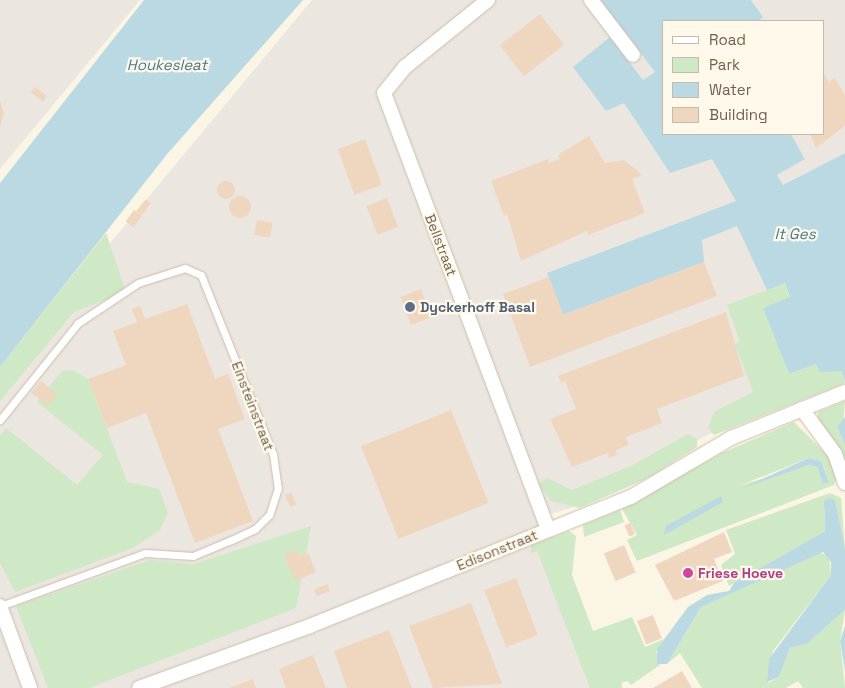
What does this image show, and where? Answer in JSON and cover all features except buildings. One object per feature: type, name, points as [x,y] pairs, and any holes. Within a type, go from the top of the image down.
[{"type":"street","name":"Bellstraat","points":[[488,0],[405,67],[384,93],[548,529]]},
{"type":"street","points":[[591,0],[634,55]]},
{"type":"street","name":"Edisonstraat","points":[[139,688],[310,626],[631,497],[731,438],[845,392]]},
{"type":"street","points":[[802,409],[835,454],[845,483]]},
{"type":"street","name":"Einsteinstraat","points":[[0,606],[30,688]]},
{"type":"lane","name":"Einsteinstraat","points":[[0,420],[78,323],[138,283],[185,268],[201,275],[273,454],[278,488],[269,515],[255,529],[231,540],[193,556],[145,553],[0,606]]},
{"type":"shaded area","points":[[0,0],[140,0],[0,169]]},
{"type":"shaded area","points":[[312,0],[609,0],[662,68],[662,135],[705,135],[811,348],[719,429],[571,508],[550,514],[554,552],[599,688],[0,688],[0,376]]},
{"type":"shaded area","points":[[751,0],[845,0],[845,153],[783,185],[777,175],[805,158],[792,135],[825,135],[825,20],[760,20],[763,17]]},
{"type":"green space","points":[[106,233],[126,292],[74,312],[0,401],[0,367]]},
{"type":"green space","points":[[785,283],[790,298],[763,308],[789,374],[816,364],[841,371],[845,383],[714,435],[708,428],[714,412],[753,392],[735,344],[740,342],[727,305]]},
{"type":"green space","points":[[72,370],[88,379],[127,482],[159,489],[168,513],[160,530],[133,548],[15,592],[0,563],[0,436],[6,428],[77,485],[103,455],[37,402],[62,371]]},
{"type":"green space","points":[[845,401],[843,424],[837,427],[845,445],[845,463],[817,422],[818,412]]},
{"type":"green space","points":[[794,422],[828,456],[837,478],[834,485],[637,561],[627,540],[637,535],[622,509],[722,453]],"holes":[[[809,458],[821,461],[829,483],[823,484],[817,467],[809,465],[741,485]]]},
{"type":"green space","points":[[688,434],[697,439],[697,447],[648,478],[580,508],[551,501],[538,484],[547,478],[572,490],[631,466]]},
{"type":"green space","points":[[830,493],[841,498],[845,549],[835,500],[824,508],[825,531],[729,586],[721,565],[735,554],[726,530]]},
{"type":"green space","points":[[620,510],[624,522],[584,537],[583,525]]},
{"type":"green space","points":[[311,526],[296,608],[89,688],[48,688],[16,606],[150,560],[194,564]]},
{"type":"green space","points":[[569,531],[576,536],[572,575],[593,631],[632,617],[645,647],[664,639],[656,652],[660,665],[631,685],[628,681],[622,682],[622,688],[590,688],[537,551],[530,553],[532,545]]},
{"type":"green space","points":[[819,552],[829,557],[831,575],[773,651],[768,683],[779,677],[790,648],[807,644],[845,610],[840,641],[845,688],[803,688],[798,681],[786,688],[702,688],[680,653],[667,664],[701,607]]},
{"type":"water","name":"Houkesleat","points":[[144,0],[303,0],[168,153],[0,367],[0,183]]},
{"type":"water","name":"It Ges","points":[[600,0],[751,0],[763,17],[760,20],[662,20],[662,135],[792,135],[805,159],[777,175],[783,185],[845,153],[845,382],[841,371],[820,372],[816,364],[789,374],[763,308],[790,297],[785,283],[767,290],[737,226],[702,240],[704,262],[563,315],[547,273],[736,201],[712,159],[670,173],[624,103],[606,111],[573,67],[610,37],[643,80],[655,72]]},
{"type":"water","points":[[845,417],[845,445],[837,427]]},
{"type":"water","points":[[809,458],[821,461],[829,483],[823,484],[817,467],[809,465],[740,489]]},
{"type":"water","points":[[721,496],[723,502],[664,535],[666,526]]},
{"type":"water","points":[[829,498],[835,500],[845,549],[845,610],[807,644],[790,648],[779,677],[767,682],[769,659],[831,575],[831,562],[823,552],[701,607],[667,664],[657,664],[657,649],[688,607],[707,595],[729,591],[734,583],[825,531],[824,501]]},
{"type":"water","points":[[845,626],[845,671],[840,641]]},
{"type":"place","name":"Dyckerhoff Basal","points":[[410,307]]},
{"type":"place","name":"Friese Hoeve","points":[[688,573]]}]
